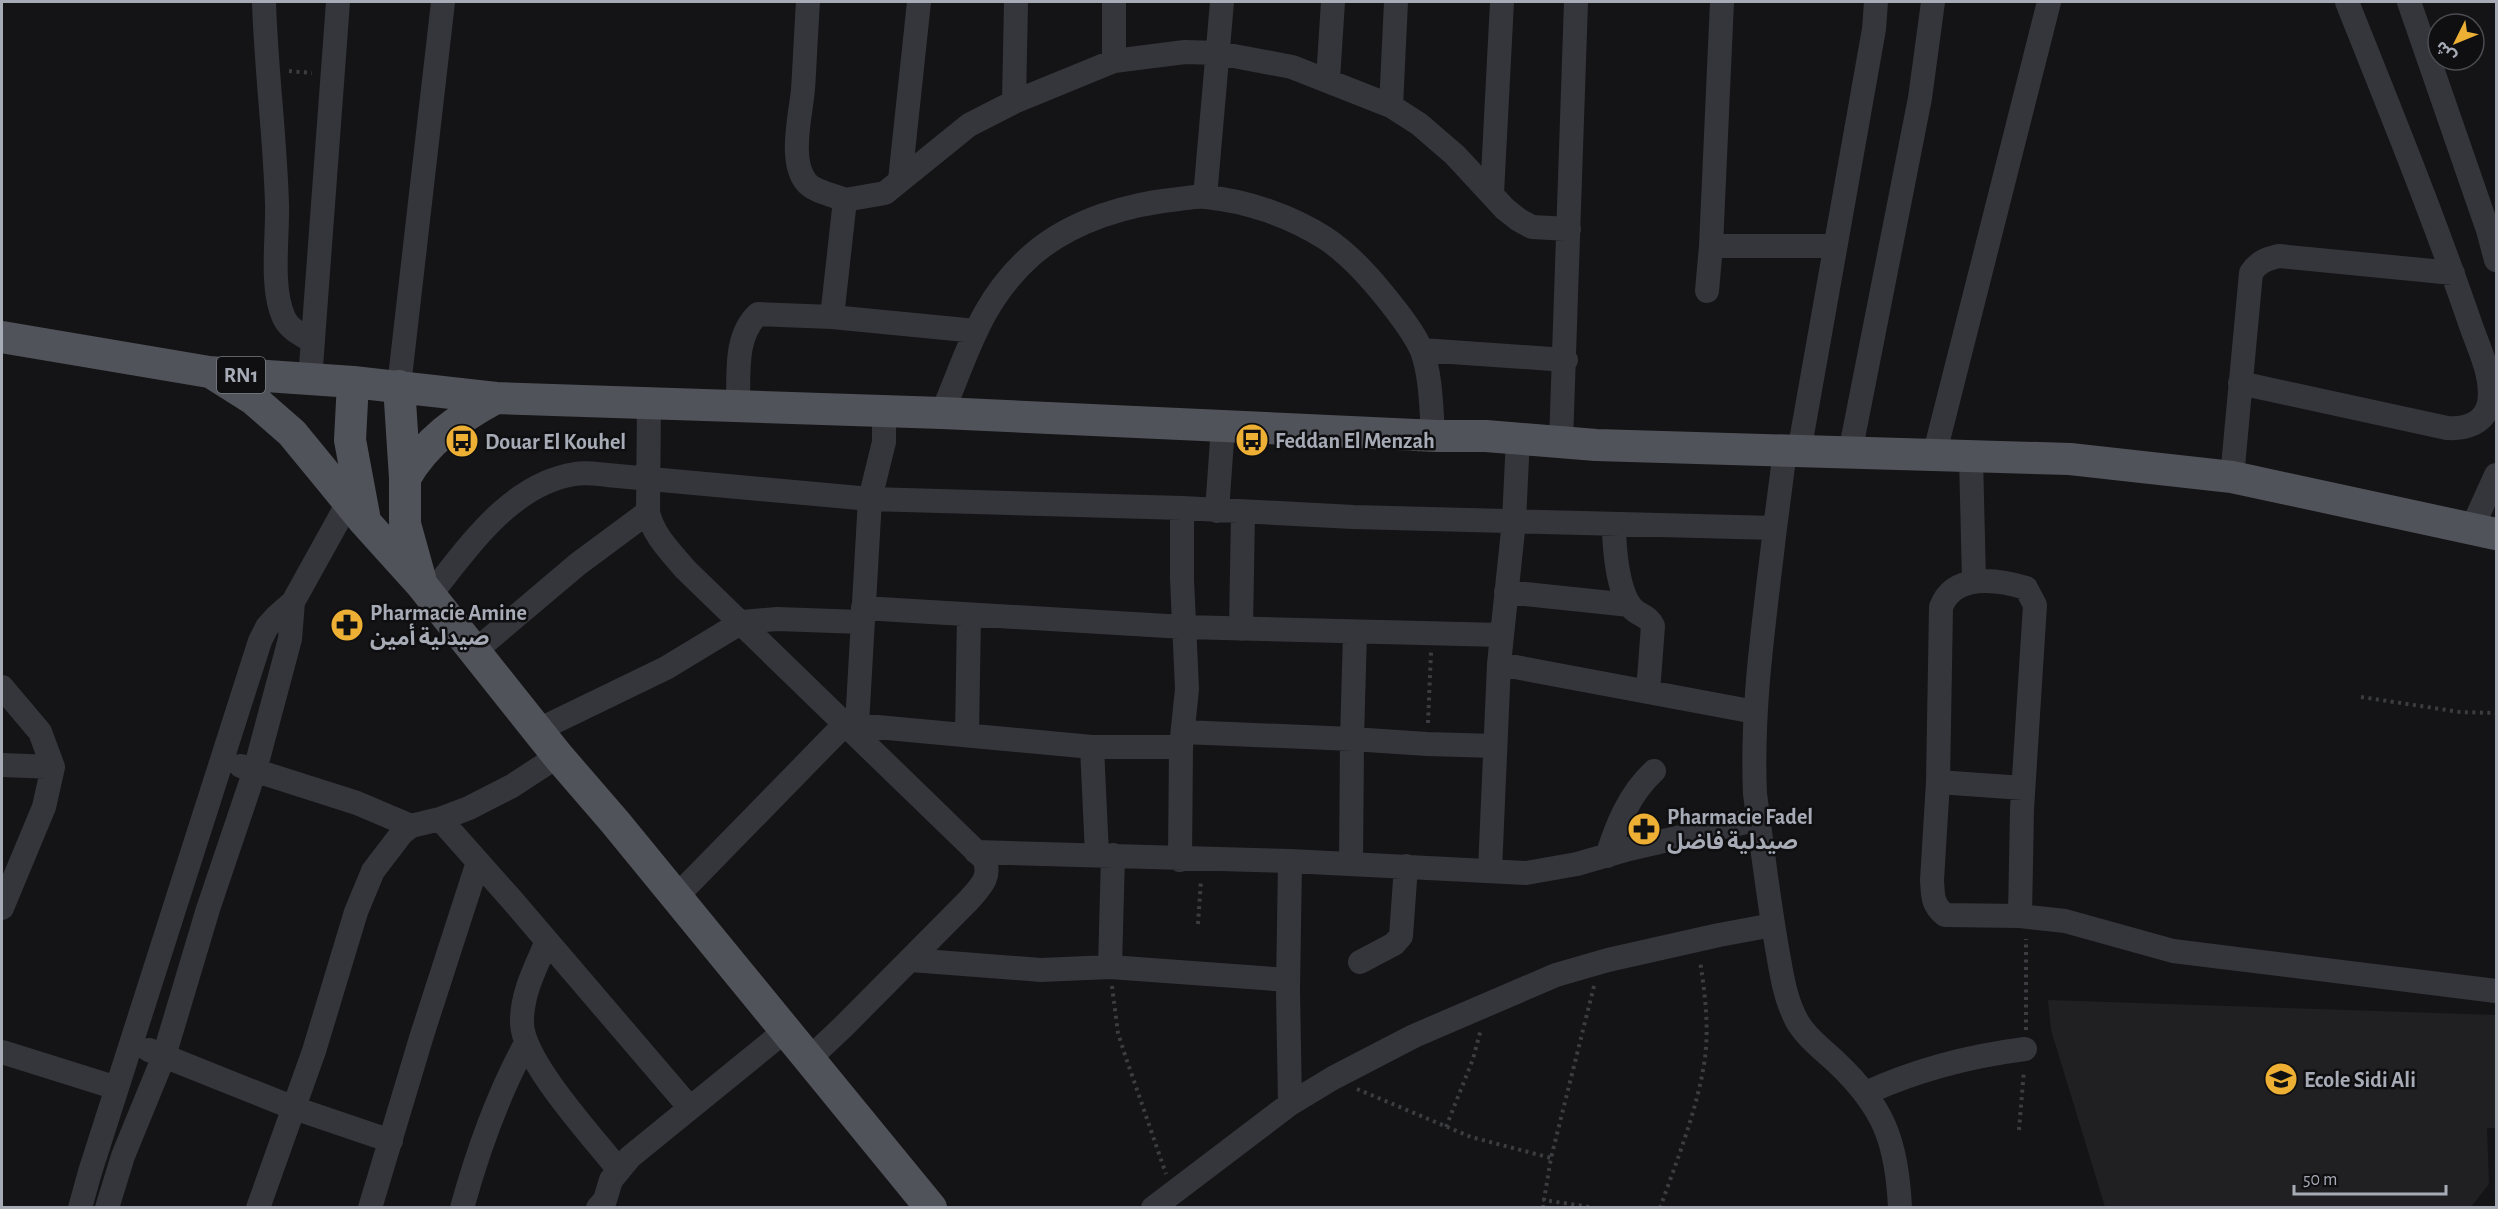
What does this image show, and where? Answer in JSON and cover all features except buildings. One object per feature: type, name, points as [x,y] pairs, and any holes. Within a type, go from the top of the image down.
[{"type":"main road","name":"RN1","points":[[2,337],[209,372],[352,382],[496,398],[942,413],[1437,436],[1486,436],[1561,442],[1792,452],[2070,459],[2232,477],[2484,531]]},
{"type":"main road","points":[[209,372],[253,399],[292,433],[426,590],[558,756],[615,822],[931,1208]]},
{"type":"main road","points":[[352,382],[350,440],[357,511]]},
{"type":"main road","points":[[399,387],[405,478],[405,524],[426,590]]},
{"type":"main road","points":[[405,478],[414,462],[436,437],[496,398]]},
{"type":"street","points":[[264,2],[266,69],[277,203],[276,263],[281,309],[288,324],[296,332],[312,341]]},
{"type":"street","points":[[310,380],[338,2]]},
{"type":"street","points":[[399,387],[443,2]]},
{"type":"street","points":[[808,2],[803,91],[797,135],[799,164],[807,183],[845,200],[885,193],[969,125],[1014,102],[1114,61],[1185,52],[1218,53],[1292,67],[1328,79],[1391,106],[1419,124],[1455,155],[1519,220],[1532,227],[1569,229]]},
{"type":"street","points":[[900,180],[920,2]]},
{"type":"street","points":[[1014,102],[1016,2]]},
{"type":"street","points":[[1114,2],[1114,61]]},
{"type":"street","points":[[1205,197],[1222,2]]},
{"type":"street","points":[[1328,79],[1333,2]]},
{"type":"street","points":[[1391,106],[1396,2]]},
{"type":"street","points":[[1492,194],[1502,2]]},
{"type":"street","points":[[1561,442],[1566,360],[1576,2]]},
{"type":"street","points":[[1707,291],[1722,2]]},
{"type":"street","points":[[1876,2],[1874,29],[1834,246],[1775,528],[1755,712],[1754,772],[1773,925],[1787,997],[1794,1016],[1808,1034],[1866,1093],[1884,1120],[1894,1156],[1900,1208]]},
{"type":"street","points":[[1850,453],[1915,122],[1934,2]]},
{"type":"street","points":[[1934,456],[2049,2]]},
{"type":"street","points":[[2240,383],[2447,428],[2459,429],[2470,426],[2488,409],[2490,384],[2453,273],[2348,2]]},
{"type":"street","points":[[2409,2],[2485,219],[2496,260]]},
{"type":"street","points":[[942,413],[960,363],[999,288],[1034,253],[1077,226],[1114,211],[1152,202],[1205,197],[1252,206],[1285,217],[1326,239],[1366,273],[1396,310],[1422,350],[1428,379],[1433,432],[1437,436]]},
{"type":"street","points":[[832,317],[845,200]]},
{"type":"street","points":[[1711,246],[1834,246]]},
{"type":"street","points":[[2232,477],[2251,273],[2256,265],[2266,258],[2297,257],[2453,273]]},
{"type":"street","points":[[738,406],[740,347],[748,323],[758,314],[832,317],[976,331]]},
{"type":"street","points":[[1422,350],[1566,360]]},
{"type":"street","points":[[649,402],[646,479],[648,512],[653,530],[685,569],[851,724],[987,865],[985,882],[911,960],[809,1059]]},
{"type":"street","points":[[676,897],[851,724],[863,615],[870,499],[884,441],[885,411]]},
{"type":"street","points":[[1217,511],[1223,426]]},
{"type":"street","points":[[1490,870],[1499,664],[1514,521],[1518,438]]},
{"type":"street","points":[[1971,457],[1974,580]]},
{"type":"street","points":[[426,590],[494,518],[533,490],[557,479],[576,474],[870,499],[1775,528]]},
{"type":"street","points":[[2484,531],[2496,475]]},
{"type":"street","points":[[1182,508],[1186,689],[1182,740],[1191,860]]},
{"type":"street","points":[[80,1208],[260,641],[276,616],[293,602],[357,511]]},
{"type":"street","points":[[475,651],[578,564],[648,512]]},
{"type":"street","points":[[1241,629],[1243,512]]},
{"type":"street","points":[[1614,524],[1618,568],[1624,591],[1633,609],[1648,617],[1653,626],[1648,692]]},
{"type":"street","points":[[2023,916],[2024,788],[2035,605],[2026,588],[2009,583],[1974,580],[1950,591],[1944,597],[1941,607],[1938,782],[1932,880],[1936,908],[1945,915],[1952,916],[2023,916],[2065,921],[2173,951],[2496,991]]},
{"type":"street","points":[[1506,592],[1630,605]]},
{"type":"street","points":[[107,1208],[123,1156],[164,1056],[208,909],[255,770],[290,639],[293,602]]},
{"type":"street","points":[[538,730],[666,668],[742,622],[863,615],[969,615],[1184,627],[1502,635]]},
{"type":"street","points":[[967,735],[969,615]]},
{"type":"street","points":[[1351,864],[1355,632]]},
{"type":"street","points":[[1499,664],[1755,712]]},
{"type":"street","points":[[2,687],[40,732],[53,767],[44,807],[2,908]]},
{"type":"street","points":[[851,724],[1092,747],[1182,740],[1352,739],[1496,746]]},
{"type":"street","points":[[1092,747],[1105,854],[1110,966]]},
{"type":"street","points":[[258,1208],[314,1052],[356,912],[373,871],[402,833],[411,826],[440,819],[512,786],[558,756]]},
{"type":"street","points":[[223,760],[357,803],[411,826]]},
{"type":"street","points":[[2,765],[53,767]]},
{"type":"street","points":[[1607,856],[1615,831],[1633,795],[1654,771]]},
{"type":"street","points":[[1938,782],[2024,788]]},
{"type":"street","points":[[440,819],[690,1108]]},
{"type":"street","points":[[976,852],[1105,854],[1191,860],[1290,861],[1526,873],[1577,864],[1759,819]]},
{"type":"street","points":[[1290,861],[1288,980],[1290,1104]]},
{"type":"street","points":[[370,1208],[422,1035],[478,862]]},
{"type":"street","points":[[1360,962],[1394,944],[1401,936],[1406,866]]},
{"type":"street","points":[[1153,1208],[1290,1104],[1333,1078],[1413,1036],[1556,975],[1695,940],[1773,925]]},
{"type":"street","points":[[547,940],[525,997],[522,1026],[526,1043],[562,1099],[618,1169]]},
{"type":"street","points":[[911,960],[1041,970],[1110,966],[1288,980]]},
{"type":"street","points":[[605,1205],[611,1180],[630,1157],[786,1030]]},
{"type":"street","points":[[131,1043],[294,1108],[391,1141]]},
{"type":"street","points":[[462,1208],[490,1117],[502,1087],[526,1043]]},
{"type":"street","points":[[1866,1093],[1917,1073],[1983,1056],[2025,1049]]},
{"type":"street","points":[[2,1052],[117,1088]]},
{"type":"path","points":[[266,69],[333,75]]},
{"type":"path","points":[[1426,744],[1432,633]]},
{"type":"path","points":[[2361,697],[2460,712],[2496,713]]},
{"type":"path","points":[[1191,860],[1198,924]]},
{"type":"path","points":[[2019,1130],[2025,1049],[2023,916]]},
{"type":"path","points":[[1660,1208],[1689,1118],[1705,1058],[1707,1022],[1705,998],[1699,952],[1695,940]]},
{"type":"path","points":[[1543,1208],[1551,1158],[1601,962]]},
{"type":"path","points":[[1110,966],[1118,1033],[1172,1192]]},
{"type":"path","points":[[1446,1127],[1473,1059],[1486,1005]]},
{"type":"path","points":[[1333,1078],[1391,1106],[1471,1137],[1551,1158]]},
{"type":"path","points":[[1544,1200],[1596,1208]]},
{"type":"shaded area","name":"Ecole Sidi Ali","points":[[2048,1000],[2496,1015],[2496,1128],[2487,1128],[2489,1184],[2471,1207],[2105,1207],[2051,1030]]},
{"type":"place","name":"Feddan El Menzah","points":[[1252,440]]},
{"type":"place","name":"Douar El Kouhel","points":[[462,441]]},
{"type":"place","name":"Pharmacie Amine صيدلية أمين","points":[[347,625]]},
{"type":"place","name":"Pharmacie Fadel صيدلية فاضل","points":[[1644,829]]},
{"type":"place","name":"Ecole Sidi Ali","points":[[2281,1079]]}]
